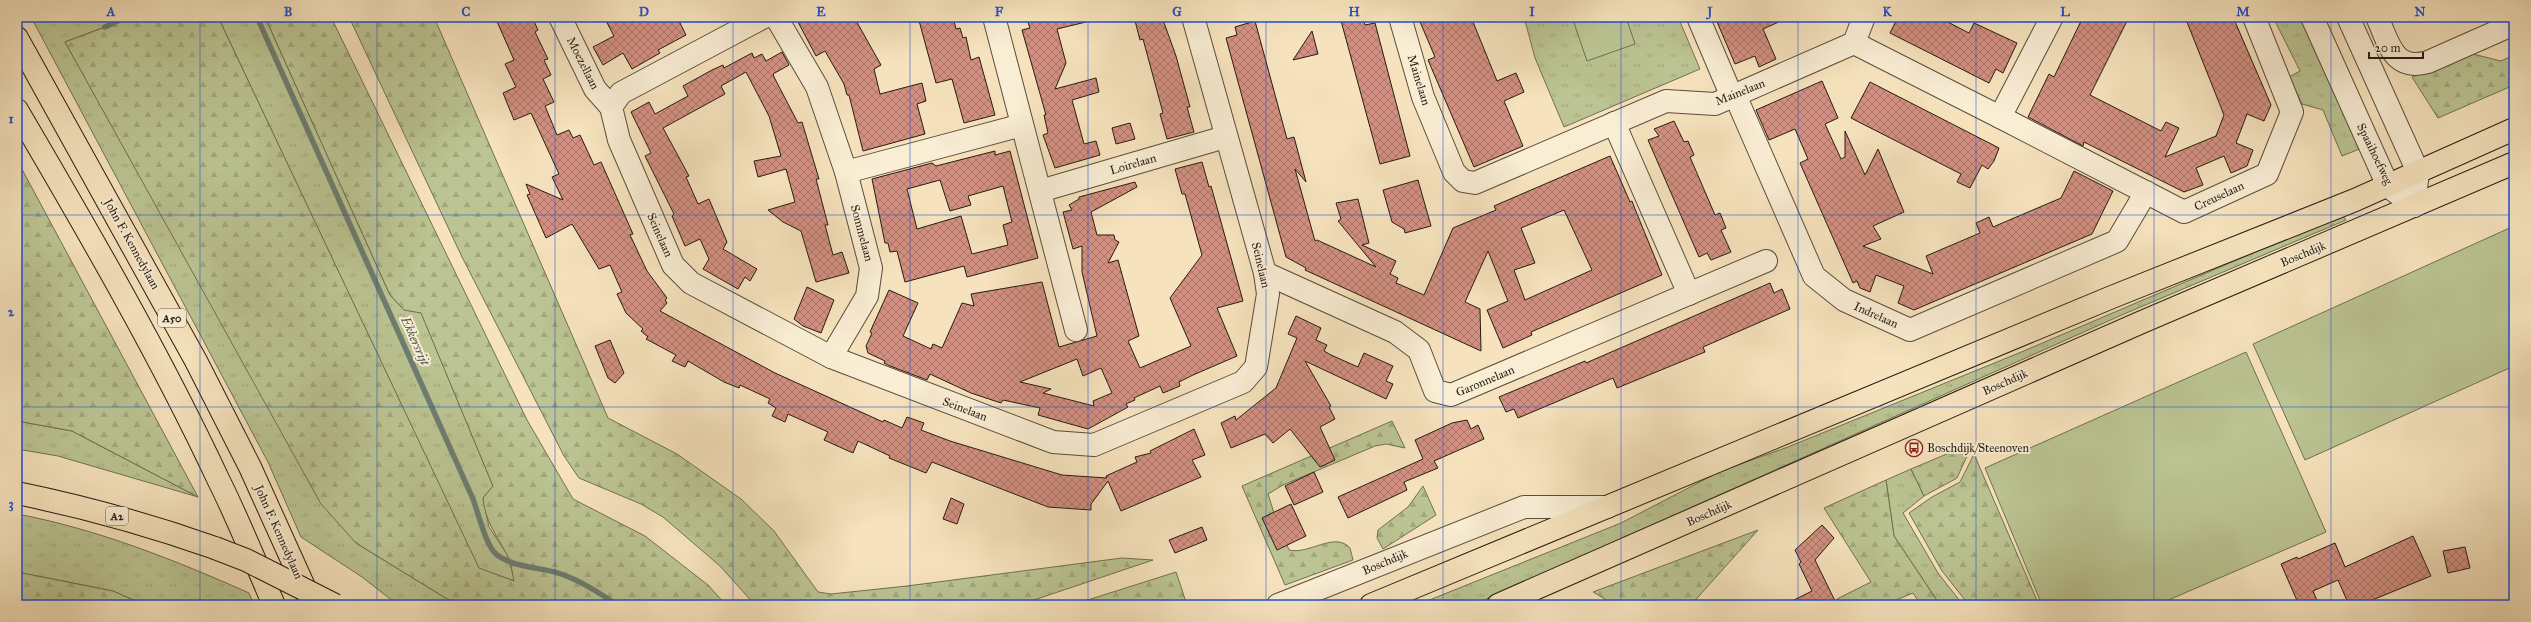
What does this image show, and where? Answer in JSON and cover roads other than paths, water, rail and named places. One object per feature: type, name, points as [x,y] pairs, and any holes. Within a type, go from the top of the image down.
[{"type":"main road","name":"John F. Kennedylaan","points":[[17,38],[196,361],[250,467],[312,605]]},
{"type":"main road","name":"A50","points":[[17,110],[87,231],[168,378],[220,481],[274,605]]},
{"type":"main road","name":"Boschdijk","points":[[1371,605],[1610,507],[2112,297],[2388,186],[2514,129]]},
{"type":"main road","name":"Boschdijk","points":[[1498,605],[2142,322],[2514,163]]},
{"type":"main road","name":"A2","points":[[17,493],[90,508],[152,526],[215,548],[246,560],[335,605]]},
{"type":"street","name":"Moezellaan","points":[[560,17],[595,89],[610,107]]},
{"type":"street","points":[[610,107],[622,93],[764,17]]},
{"type":"street","name":"Sommelaan","points":[[776,17],[817,87],[846,172],[871,268],[867,296],[831,357]]},
{"type":"street","points":[[994,17],[1076,330]]},
{"type":"street","name":"Seinelaan","points":[[610,107],[619,140],[673,265],[691,284],[831,357],[1053,442],[1094,445],[1243,382],[1256,367],[1268,294],[1265,273],[1193,17]]},
{"type":"street","name":"Mainelaan","points":[[1400,17],[1423,97],[1454,172],[1463,181],[1475,183],[1666,101],[1715,104],[1854,43]]},
{"type":"street","name":"Indrelaan","points":[[1698,17],[1814,276],[1844,300],[1910,330],[2117,241],[2146,192]]},
{"type":"street","points":[[1864,17],[1854,43],[2000,117],[2052,17]]},
{"type":"street","name":"Creuselaan","points":[[2000,117],[2184,212],[2266,174],[2292,112],[2254,17]]},
{"type":"street","name":"Spaaihoefweg","points":[[2312,17],[2388,186],[2414,206]]},
{"type":"street","points":[[2348,17],[2418,172],[2414,206]]},
{"type":"street","points":[[2377,17],[2394,55],[2402,62],[2415,66],[2428,62],[2514,24]]},
{"type":"street","points":[[1614,123],[1689,294]]},
{"type":"street","points":[[846,172],[1022,125]]},
{"type":"street","name":"Loirelaan","points":[[1040,191],[1226,138]]},
{"type":"street","name":"Garonnelaan","points":[[1265,273],[1395,332],[1418,350],[1435,391],[1451,395],[1766,261]]},
{"type":"street","name":"Boschdijk","points":[[1278,605],[1524,507],[1610,507]]},
{"type":"waterway","points":[[105,27],[126,17]]},
{"type":"waterway","name":"Ekkersrijt","points":[[257,17],[473,499],[489,545],[497,555],[504,559],[528,567],[561,574],[576,580],[617,605]]},
{"type":"place","name":"Boschdijk/Steenoven","points":[[1914,448]]}]
